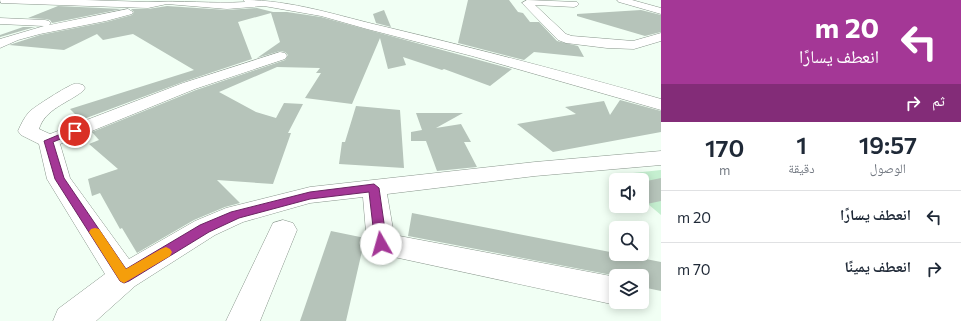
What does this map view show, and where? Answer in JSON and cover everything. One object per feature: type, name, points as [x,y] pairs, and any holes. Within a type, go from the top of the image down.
[{"type":"street","points":[[1,0],[148,5],[167,1],[222,6],[264,3]]},
{"type":"street","points":[[248,0],[264,3],[297,4],[320,2]]},
{"type":"street","points":[[622,0],[661,11]]},
{"type":"street","points":[[0,44],[8,39],[69,24],[111,17],[167,1]]},
{"type":"street","points":[[574,4],[530,2],[527,4],[562,37],[570,40],[634,45],[661,37]]},
{"type":"street","points":[[297,4],[661,105]]},
{"type":"street","points":[[0,21],[69,24]]},
{"type":"street","points":[[77,88],[44,109],[30,120],[28,132],[49,141],[189,86],[280,56]]},
{"type":"street","points":[[49,141],[59,179],[124,277]]},
{"type":"street","points":[[70,321],[124,277],[204,228],[235,215],[310,195],[535,169],[661,158]]},
{"type":"street","points":[[374,188],[381,244],[609,290]]},
{"type":"street","points":[[243,321],[283,230]]},
{"type":"green space","points":[[661,170],[661,215],[649,205],[649,173],[633,173]]},
{"type":"building","points":[[468,0],[509,0],[518,12],[523,13],[530,22],[539,22],[557,41],[578,46],[584,57],[534,52],[524,60],[458,43]]},
{"type":"building","points":[[58,6],[122,9],[52,23],[50,20],[28,18]]},
{"type":"building","points":[[167,6],[227,10],[257,8],[273,12],[287,12],[321,17],[512,69],[490,86],[444,69],[442,70],[403,57],[406,65],[388,69],[380,38],[352,104],[305,98],[321,73],[316,73],[320,68],[277,67],[219,92],[256,112],[276,118],[284,103],[303,104],[288,133],[291,133],[273,184],[217,180],[240,203],[225,207],[194,220],[137,253],[122,228],[120,229],[100,193],[92,196],[88,179],[118,169],[89,144],[99,140],[92,132],[196,90],[285,60],[288,55],[285,52],[280,51],[257,58],[280,42],[271,13],[238,22],[252,59],[183,82],[81,120],[70,109],[194,70],[133,34],[103,40],[97,34],[64,50],[9,45],[40,35],[106,22],[132,15],[134,12],[131,9],[148,9]]},
{"type":"building","points":[[384,10],[391,27],[376,23],[373,14]]},
{"type":"building","points":[[641,10],[661,15],[661,32],[645,36],[577,16],[577,14]]},
{"type":"building","points":[[23,27],[35,27],[0,37],[0,35]]},
{"type":"building","points":[[620,100],[661,111],[661,132],[553,152],[517,124],[576,114],[565,107],[604,101],[610,115]]},
{"type":"building","points":[[356,106],[400,110],[404,168],[339,164],[342,142],[345,142]]},
{"type":"building","points":[[416,113],[463,113],[436,128],[461,124],[471,142],[464,142],[477,167],[437,171],[426,141],[411,141],[411,132],[422,130]]},
{"type":"building","points":[[661,178],[661,201],[649,204],[649,181]]},
{"type":"building","points":[[412,213],[609,252],[609,261],[649,261],[649,260],[661,262],[661,291],[649,288],[649,269],[609,269],[609,274],[408,236]]},
{"type":"building","points":[[331,231],[365,238],[346,321],[300,321]]},
{"type":"slow traffic","points":[[95,232],[124,277],[166,252]]},
{"type":"route","points":[[75,131],[49,141],[54,155],[59,179],[124,277],[204,228],[235,215],[310,195],[374,188],[381,244]]}]
